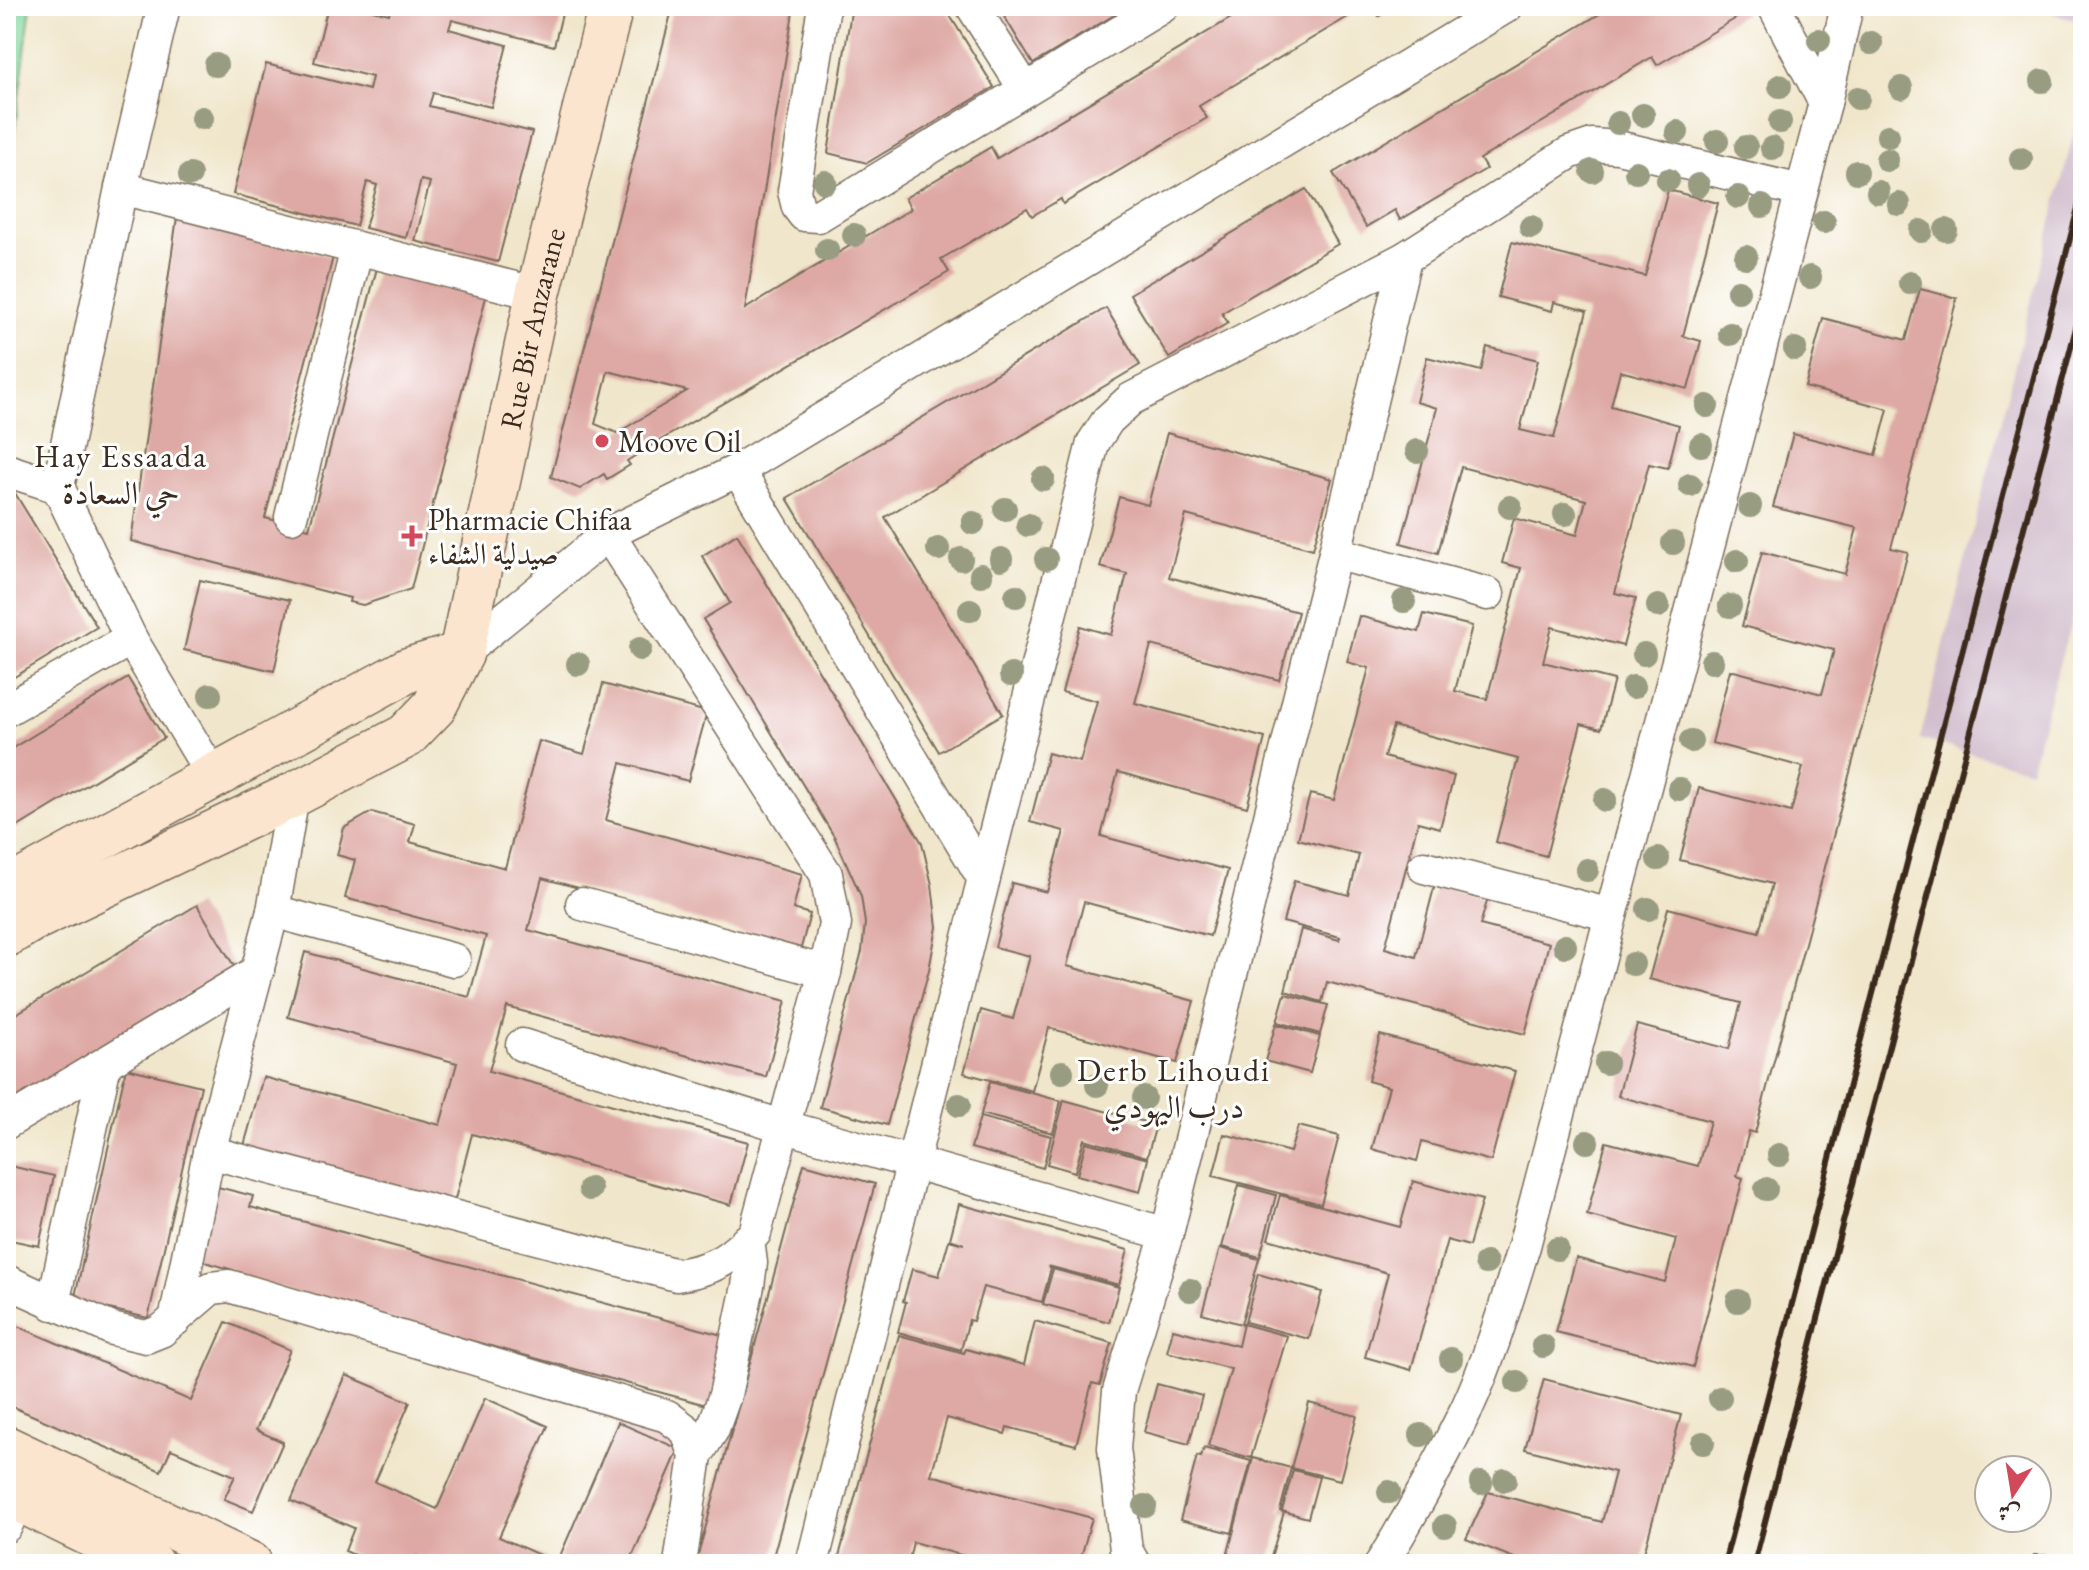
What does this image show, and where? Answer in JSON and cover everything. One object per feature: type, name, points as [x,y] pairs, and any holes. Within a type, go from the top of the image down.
[{"type":"street","points":[[164,6],[121,188],[58,487],[131,639],[214,778]]},
{"type":"street","name":"Rue Bir Anzarane","points":[[6,935],[31,920],[293,795],[406,736],[434,707],[461,654],[538,294],[611,6]]},
{"type":"street","points":[[824,6],[794,191],[798,207],[804,215],[818,216],[1163,6]]},
{"type":"street","points":[[972,6],[1025,89]]},
{"type":"street","points":[[6,890],[408,670],[461,654],[608,534],[738,470],[1507,6]]},
{"type":"street","points":[[1774,6],[1825,103]]},
{"type":"street","points":[[1381,1564],[1405,1526],[1467,1407],[1497,1332],[1524,1246],[1825,103],[1847,6]]},
{"type":"street","points":[[812,1564],[1093,443],[1108,420],[1131,399],[1405,258],[1569,153],[1592,145],[1618,147],[1801,191]]},
{"type":"street","points":[[121,188],[538,294]]},
{"type":"street","points":[[291,517],[357,248]]},
{"type":"street","points":[[1134,1564],[1126,1550],[1114,1448],[1119,1391],[1167,1234],[1405,258]]},
{"type":"street","points":[[6,470],[58,487]]},
{"type":"street","points":[[738,470],[984,879]]},
{"type":"street","points":[[209,1152],[677,1275],[707,1270],[731,1258],[755,1233],[835,924],[826,874],[608,534]]},
{"type":"street","points":[[1335,553],[1488,594]]},
{"type":"street","points":[[6,710],[131,639]]},
{"type":"street","points":[[175,1320],[209,1152],[273,911],[293,795]]},
{"type":"street","points":[[1424,867],[1611,915]]},
{"type":"street","points":[[582,904],[825,972]]},
{"type":"street","points":[[273,911],[454,960]]},
{"type":"street","points":[[6,1123],[258,971]]},
{"type":"street","points":[[522,1045],[782,1126],[1167,1234]]},
{"type":"street","points":[[53,1304],[105,1064]]},
{"type":"street","points":[[680,1564],[696,1456],[713,1429],[725,1395],[748,1286],[751,1263],[748,1240]]},
{"type":"street","points":[[6,1281],[112,1329],[146,1337],[161,1331],[211,1288],[229,1286],[667,1416],[687,1431],[696,1456]]},
{"type":"street","points":[[14,1485],[151,1564]]},
{"type":"street","points":[[14,1485],[250,1564]]},
{"type":"shaded area","points":[[2033,6],[2083,6],[2083,23]]},
{"type":"shaded area","points":[[2083,97],[2083,578],[2030,770],[1920,739]]},
{"type":"green space","points":[[6,6],[31,6],[6,196]]},
{"type":"building","points":[[328,6],[357,6],[389,14],[391,6],[564,6],[554,46],[452,20],[449,29],[507,45],[491,107],[433,93],[429,106],[532,132],[498,262],[415,241],[430,182],[421,180],[406,238],[365,228],[377,185],[367,182],[356,226],[233,194],[266,64],[369,90],[372,77],[314,62]]},
{"type":"building","points":[[673,6],[794,6],[745,309],[911,209],[905,198],[991,147],[997,158],[1251,6],[1366,6],[1199,106],[1207,118],[1063,204],[1061,199],[1032,216],[1027,208],[941,259],[949,272],[647,448],[627,461],[630,465],[607,479],[604,474],[580,489],[551,477]],"holes":[[[608,371],[687,391],[617,433],[595,424]]]},
{"type":"building","points":[[852,6],[944,6],[994,87],[867,163],[828,153]]},
{"type":"building","points":[[998,6],[1129,6],[1033,64]]},
{"type":"building","points":[[1373,6],[1395,6],[1379,16]]},
{"type":"building","points":[[1613,6],[1741,6],[1745,13],[1657,65],[1652,57],[1480,159],[1486,169],[1400,220],[1395,210],[1366,227],[1333,173]]},
{"type":"building","points":[[1306,189],[1338,244],[1222,313],[1228,323],[1169,358],[1130,294]]},
{"type":"building","points":[[1668,190],[1718,203],[1683,336],[1701,341],[1688,389],[1620,371],[1611,406],[1679,425],[1668,468],[1649,464],[1615,593],[1636,598],[1623,646],[1552,627],[1543,662],[1614,680],[1601,729],[1581,724],[1546,856],[1496,842],[1518,759],[1393,726],[1384,757],[1454,776],[1440,828],[1418,822],[1385,948],[1416,957],[1435,884],[1488,898],[1480,925],[1549,943],[1525,1034],[1327,982],[1322,1002],[1285,991],[1301,929],[1339,940],[1340,937],[1283,922],[1294,881],[1349,895],[1359,855],[1298,839],[1310,794],[1334,800],[1369,668],[1347,662],[1359,616],[1419,632],[1424,614],[1472,626],[1455,691],[1487,699],[1521,568],[1502,563],[1514,518],[1577,535],[1586,500],[1461,467],[1438,553],[1401,543],[1437,408],[1416,402],[1427,357],[1481,371],[1487,347],[1538,360],[1520,430],[1554,438],[1587,311],[1554,302],[1552,311],[1498,297],[1512,242],[1645,276]]},
{"type":"building","points":[[177,217],[333,257],[265,518],[309,529],[377,268],[486,297],[411,589],[363,605],[349,602],[350,598],[131,541]]},
{"type":"building","points":[[1920,289],[1957,298],[1891,548],[1908,552],[1755,1133],[1749,1131],[1737,1176],[1743,1178],[1693,1367],[1556,1332],[1576,1258],[1665,1282],[1676,1239],[1587,1215],[1606,1142],[1698,1166],[1710,1121],[1618,1096],[1637,1025],[1729,1049],[1741,1003],[1649,979],[1668,908],[1759,932],[1772,884],[1680,860],[1699,788],[1791,812],[1803,767],[1712,743],[1730,670],[1822,694],[1834,650],[1742,626],[1762,552],[1845,574],[1857,528],[1773,507],[1793,434],[1876,455],[1888,409],[1805,387],[1823,318],[1906,340]]},
{"type":"building","points":[[1106,308],[1140,365],[885,517],[1003,714],[939,752],[787,498]]},
{"type":"building","points":[[1167,433],[1332,479],[1313,549],[1186,515],[1169,577],[1298,612],[1279,680],[1151,645],[1135,703],[1265,738],[1247,807],[1118,772],[1101,836],[1228,870],[1210,936],[1084,902],[1067,966],[1194,1001],[1177,1063],[1049,1028],[1032,1091],[964,1073],[981,1010],[1013,1019],[1030,956],[995,947],[1012,883],[1047,892],[1064,831],[1030,822],[1048,753],[1080,762],[1097,701],[1062,692],[1080,626],[1111,635],[1127,574],[1100,567],[1119,497],[1148,505]]},
{"type":"building","points":[[10,485],[97,627],[6,682],[6,488]]},
{"type":"building","points":[[737,534],[922,843],[932,885],[937,927],[929,970],[887,1125],[820,1107],[862,951],[865,923],[861,896],[835,838],[703,619],[730,603],[702,556]]},
{"type":"building","points":[[200,580],[290,600],[274,671],[184,650]]},
{"type":"building","points":[[128,678],[164,738],[6,834],[6,752]]},
{"type":"building","points":[[603,684],[707,712],[688,781],[621,763],[606,820],[802,874],[793,909],[810,914],[801,948],[542,878],[528,930],[786,1001],[766,1077],[507,1007],[489,1071],[748,1142],[731,1205],[472,1134],[454,1203],[244,1146],[263,1077],[440,1125],[457,1063],[288,1017],[305,952],[469,997],[486,936],[345,898],[355,860],[337,855],[344,828],[372,812],[415,824],[410,842],[505,868],[539,741],[584,754]]},
{"type":"building","points":[[197,905],[234,966],[6,1104],[6,1020]]},
{"type":"building","points":[[1285,994],[1328,1005],[1320,1034],[1277,1022]]},
{"type":"building","points":[[1276,1024],[1320,1036],[1310,1073],[1265,1061]]},
{"type":"building","points":[[1380,1035],[1515,1071],[1491,1161],[1422,1142],[1417,1161],[1372,1149],[1389,1087],[1368,1081]]},
{"type":"building","points":[[126,1068],[201,1086],[148,1318],[74,1301]]},
{"type":"building","points":[[990,1082],[1061,1101],[1053,1133],[981,1114]]},
{"type":"building","points":[[1064,1100],[1156,1125],[1147,1157],[1084,1139],[1075,1172],[1047,1164]]},
{"type":"building","points":[[980,1117],[1051,1136],[1043,1168],[971,1148]]},
{"type":"building","points":[[1298,1126],[1339,1136],[1321,1204],[1213,1176],[1224,1134],[1290,1152]]},
{"type":"building","points":[[1086,1142],[1148,1159],[1140,1192],[1077,1175]]},
{"type":"building","points":[[804,1164],[875,1184],[771,1564],[717,1564],[697,1559]]},
{"type":"building","points":[[6,1165],[54,1176],[39,1246],[6,1239]]},
{"type":"building","points":[[1413,1181],[1482,1200],[1469,1246],[1447,1240],[1411,1370],[1365,1357],[1388,1273],[1268,1239],[1280,1195],[1400,1227]]},
{"type":"building","points":[[1239,1185],[1276,1195],[1260,1257],[1222,1247]]},
{"type":"building","points":[[214,1186],[253,1196],[250,1207],[729,1337],[710,1406],[231,1275],[233,1270],[195,1259]]},
{"type":"building","points":[[959,1204],[1128,1250],[1119,1285],[1048,1266],[1051,1268],[1042,1302],[983,1287],[961,1350],[898,1332],[912,1269],[939,1276],[949,1240],[964,1244],[950,1239]]},
{"type":"building","points":[[1220,1248],[1259,1259],[1241,1324],[1202,1313]]},
{"type":"building","points":[[1053,1269],[1119,1287],[1109,1322],[1043,1304]]},
{"type":"building","points":[[1258,1274],[1322,1292],[1309,1339],[1245,1322]]},
{"type":"building","points":[[6,1321],[191,1401],[226,1322],[290,1350],[256,1430],[283,1442],[253,1511],[224,1499],[235,1476],[171,1449],[161,1471],[6,1404]]},
{"type":"building","points":[[1035,1321],[1112,1343],[1100,1385],[1092,1383],[1076,1445],[1007,1427],[1005,1434],[947,1418],[931,1475],[1092,1518],[1079,1564],[994,1564],[913,1542],[908,1564],[837,1564],[899,1335],[1024,1365]]},
{"type":"building","points":[[1243,1324],[1287,1336],[1251,1458],[1208,1446],[1231,1369],[1167,1352],[1173,1329],[1238,1346]]},
{"type":"building","points":[[346,1375],[410,1402],[375,1482],[437,1509],[485,1398],[548,1426],[499,1537],[557,1563],[618,1422],[679,1449],[629,1564],[435,1564],[416,1556],[412,1564],[375,1564],[345,1551],[354,1528],[291,1501]]},
{"type":"building","points":[[1544,1379],[1681,1415],[1641,1564],[1529,1564],[1466,1539],[1488,1492],[1602,1522],[1615,1472],[1525,1449]]},
{"type":"building","points":[[1157,1384],[1202,1396],[1189,1444],[1144,1432]]},
{"type":"building","points":[[1309,1403],[1357,1416],[1340,1480],[1291,1468]]},
{"type":"building","points":[[1204,1448],[1251,1461],[1232,1533],[1180,1520],[1197,1456],[1201,1457]]},
{"type":"building","points":[[1253,1458],[1291,1468],[1280,1511],[1284,1512],[1269,1564],[1225,1564]]},
{"type":"building","points":[[1293,1470],[1319,1477],[1308,1518],[1282,1511]]},
{"type":"building","points":[[2034,1555],[2083,1557],[2083,1564],[2029,1564]]},
{"type":"railway","points":[[1724,1564],[2083,189]]},
{"type":"railway","points":[[1754,1564],[2083,301]]},
{"type":"place","name":"Moove Oil","points":[[602,441]]},
{"type":"place","name":"Pharmacie Chifaa صيدلية الشفاء","points":[[412,536]]},
{"type":"district","name":"Hay Essaada حي السعادة","points":[[121,474]]},
{"type":"district","name":"Derb Lihoudi درب اليهودي","points":[[1174,1088]]}]
